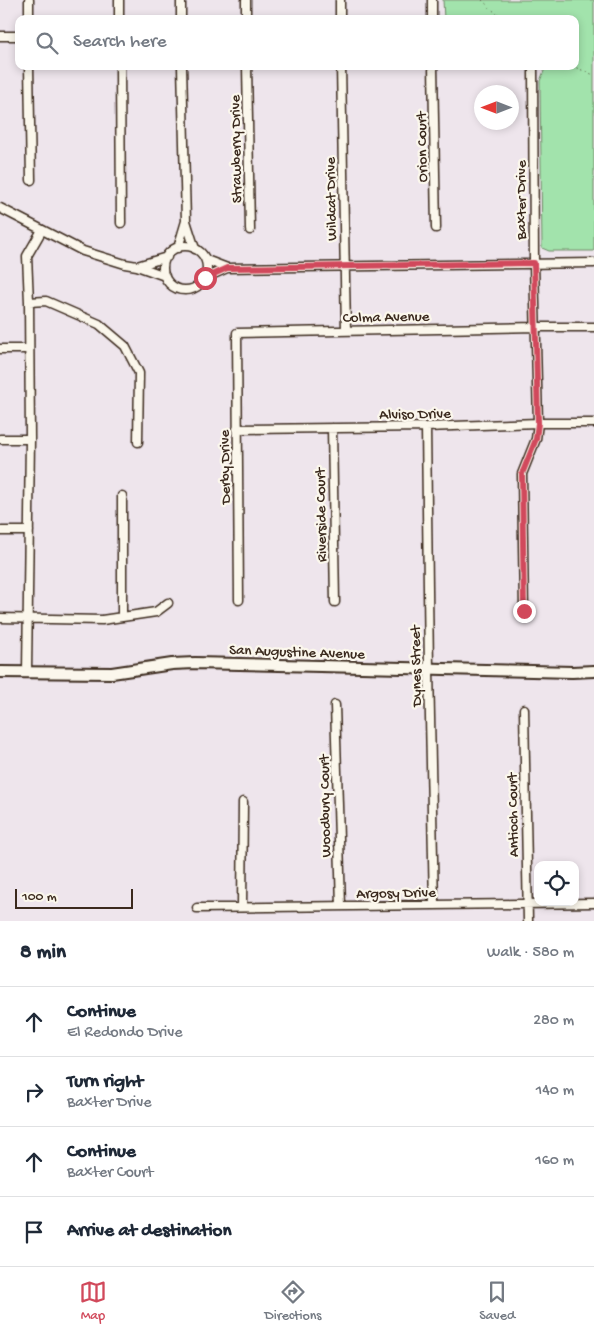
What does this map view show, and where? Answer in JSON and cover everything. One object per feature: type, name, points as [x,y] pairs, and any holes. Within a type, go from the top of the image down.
[{"type":"street","points":[[29,0],[29,15]]},
{"type":"street","points":[[119,0],[119,15]]},
{"type":"street","points":[[181,0],[181,15]]},
{"type":"street","points":[[246,0],[246,15]]},
{"type":"street","points":[[340,0],[340,15]]},
{"type":"street","points":[[432,0],[432,15]]},
{"type":"street","points":[[0,36],[15,36]]},
{"type":"street","points":[[30,70],[31,180]]},
{"type":"street","points":[[120,70],[121,223]]},
{"type":"street","points":[[182,70],[186,221],[195,248]]},
{"type":"street","name":"Strawberry Drive","points":[[247,70],[250,230]]},
{"type":"street","name":"Wildcat Drive","points":[[341,70],[346,331]]},
{"type":"street","name":"Orion Court","points":[[433,70],[436,228]]},
{"type":"street","name":"Baxter Drive","points":[[524,611],[522,474],[536,439],[538,423],[534,263],[533,70]]},
{"type":"street","points":[[0,208],[83,250],[165,276]]},
{"type":"street","points":[[178,248],[186,221]]},
{"type":"street","points":[[27,672],[30,439],[27,256],[42,230]]},
{"type":"street","points":[[189,246],[195,248],[206,260],[207,272],[205,278],[195,288],[180,290],[168,282],[165,276],[163,269],[166,257],[171,251],[178,248],[189,246]]},
{"type":"street","points":[[137,266],[166,257]]},
{"type":"street","points":[[206,260],[227,268],[594,263]]},
{"type":"street","points":[[205,278],[227,268]]},
{"type":"street","points":[[29,302],[46,301],[99,324],[125,346],[139,373],[138,442]]},
{"type":"street","name":"Colma Avenue","points":[[236,333],[594,327]]},
{"type":"street","name":"Derby Drive","points":[[236,333],[239,600]]},
{"type":"street","points":[[0,349],[29,350]]},
{"type":"street","name":"Alviso Drive","points":[[237,429],[594,423]]},
{"type":"street","name":"Dynes Street","points":[[426,427],[434,905]]},
{"type":"street","name":"Riverside Court","points":[[332,428],[335,602]]},
{"type":"street","points":[[0,439],[30,439]]},
{"type":"street","points":[[122,496],[122,617]]},
{"type":"street","points":[[0,531],[29,531]]},
{"type":"street","points":[[0,618],[102,620],[156,612],[168,603]]},
{"type":"street","name":"San Augustine Avenue","points":[[0,672],[112,674],[172,664],[195,663],[429,670],[594,671]]},
{"type":"street","name":"Woodbury Court","points":[[335,705],[340,906]]},
{"type":"street","name":"Antioch Court","points":[[524,709],[528,921]]},
{"type":"street","points":[[242,907],[243,802]]},
{"type":"street","name":"Argosy Drive","points":[[198,908],[594,903]]},
{"type":"path","points":[[482,0],[498,15]]},
{"type":"path","points":[[579,69],[594,75]]},
{"type":"green space","points":[[443,0],[594,0],[594,251],[549,251],[542,248],[540,81],[544,70],[579,70],[579,15],[444,15]]},
{"type":"route","points":[[205,278],[227,268],[534,263],[538,423],[536,439],[522,474],[524,611]]}]
